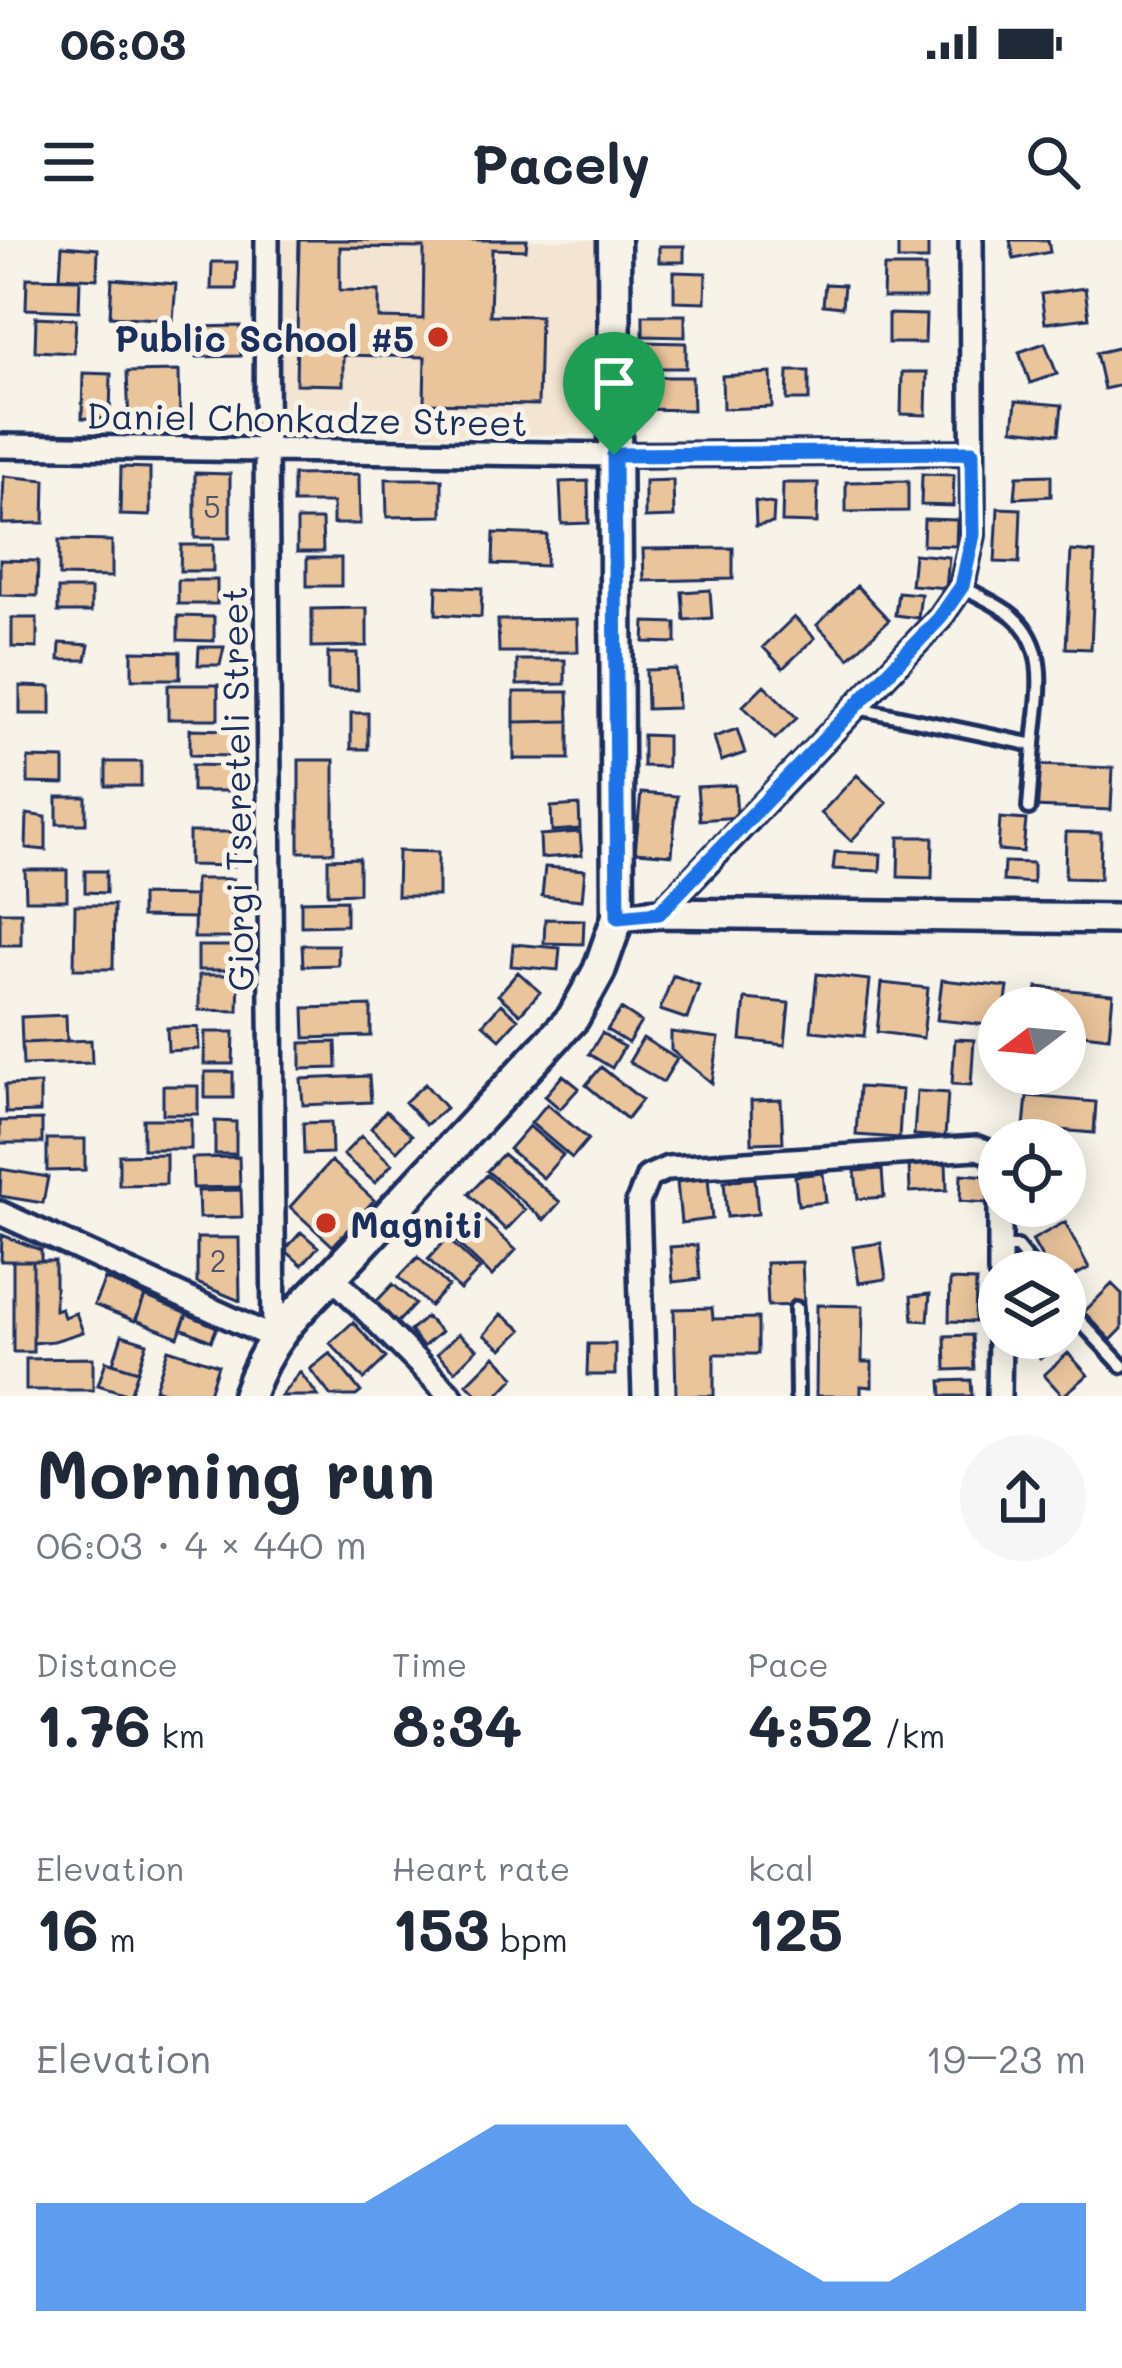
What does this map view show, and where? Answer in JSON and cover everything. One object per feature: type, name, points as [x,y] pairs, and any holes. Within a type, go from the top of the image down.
[{"type":"main road","points":[[248,1396],[274,1338],[299,1308],[573,1018],[599,971],[618,917],[614,240]]},
{"type":"street","name":"Giorgi Tsereteli Street","points":[[267,240],[274,1338]]},
{"type":"street","points":[[659,913],[939,619],[962,586],[973,535],[971,240]]},
{"type":"street","name":"Daniel Chonkadze Street","points":[[0,446],[614,455],[972,452]]},
{"type":"street","points":[[618,917],[659,913],[1122,919]]},
{"type":"street","points":[[644,1396],[638,1202],[648,1177],[668,1168],[978,1149]]},
{"type":"street","points":[[0,1213],[274,1338]]},
{"type":"street","points":[[1000,1227],[1000,1251]]},
{"type":"street","points":[[332,1276],[451,1396]]},
{"type":"street","points":[[999,1396],[1000,1359]]},
{"type":"lane","points":[[962,586],[1011,615],[1030,635],[1040,660],[1029,808]]},
{"type":"lane","points":[[855,707],[1034,746]]},
{"type":"lane","points":[[1000,1247],[1020,1251]]},
{"type":"lane","points":[[796,1308],[797,1396]]},
{"type":"lane","points":[[1086,1327],[1122,1366]]},
{"type":"shaded area","name":"Public School #5","points":[[278,240],[598,240],[595,435],[283,434]]},
{"type":"building","points":[[299,240],[527,240],[526,250],[492,249],[490,315],[540,316],[538,405],[424,403],[425,357],[343,355],[343,385],[296,384]],"holes":[[[340,247],[424,248],[423,319],[379,318],[379,291],[340,290]]]},
{"type":"building","points":[[898,240],[928,240],[928,260],[898,260]]},
{"type":"building","points":[[1010,240],[1048,240],[1050,252],[1014,259]]},
{"type":"building","points":[[62,246],[98,249],[97,279],[60,277]]},
{"type":"building","points":[[659,246],[684,246],[684,262],[659,262]]},
{"type":"building","points":[[212,262],[237,262],[236,289],[211,289]]},
{"type":"building","points":[[884,267],[925,267],[925,298],[883,298]]},
{"type":"building","points":[[674,272],[706,273],[705,302],[674,301]]},
{"type":"building","points":[[27,278],[80,279],[79,311],[26,309]]},
{"type":"building","points":[[112,279],[176,284],[173,320],[110,316]]},
{"type":"building","points":[[825,284],[844,285],[842,307],[823,305]]},
{"type":"building","points":[[1085,288],[1089,318],[1045,323],[1041,294]]},
{"type":"building","points":[[888,314],[926,315],[925,343],[888,343]]},
{"type":"building","points":[[643,315],[685,315],[685,337],[643,336]]},
{"type":"building","points":[[36,317],[76,319],[74,353],[35,351]]},
{"type":"building","points":[[240,326],[241,356],[197,357],[196,327]]},
{"type":"building","points":[[641,342],[686,343],[686,368],[640,368]]},
{"type":"building","points":[[1045,343],[1057,374],[1030,383],[1019,352]]},
{"type":"building","points":[[1122,347],[1122,385],[1104,389],[1096,353]]},
{"type":"building","points":[[179,371],[180,423],[129,424],[127,372]]},
{"type":"building","points":[[788,371],[809,371],[809,400],[787,400]]},
{"type":"building","points":[[902,372],[927,372],[926,415],[901,414]]},
{"type":"building","points":[[83,373],[111,374],[110,419],[82,418]]},
{"type":"building","points":[[771,373],[772,407],[723,409],[722,376]]},
{"type":"building","points":[[640,377],[692,377],[693,410],[640,409]]},
{"type":"building","points":[[1016,401],[1062,405],[1059,434],[1013,429]]},
{"type":"building","points":[[121,467],[150,468],[150,516],[120,515]]},
{"type":"building","points":[[195,473],[230,474],[230,538],[195,538]]},
{"type":"building","points":[[359,474],[360,524],[333,524],[333,503],[293,503],[293,475]]},
{"type":"building","points":[[922,474],[954,475],[953,506],[921,505]]},
{"type":"building","points":[[1051,475],[1051,496],[1015,498],[1017,476]]},
{"type":"building","points":[[4,476],[45,480],[44,523],[2,524]]},
{"type":"building","points":[[386,479],[442,479],[442,516],[387,517]]},
{"type":"building","points":[[673,480],[674,517],[645,518],[645,481]]},
{"type":"building","points":[[588,481],[589,523],[562,524],[560,482]]},
{"type":"building","points":[[908,481],[908,511],[846,512],[846,482]]},
{"type":"building","points":[[783,483],[818,483],[817,523],[782,522]]},
{"type":"building","points":[[755,501],[774,504],[773,523],[756,526]]},
{"type":"building","points":[[998,508],[1021,509],[1019,563],[995,562]]},
{"type":"building","points":[[924,519],[957,520],[956,546],[923,545]]},
{"type":"building","points":[[297,520],[322,520],[323,552],[297,552]]},
{"type":"building","points":[[494,533],[547,535],[546,566],[493,564]]},
{"type":"building","points":[[59,540],[112,541],[112,577],[59,576]]},
{"type":"building","points":[[181,545],[213,545],[213,571],[180,571]]},
{"type":"building","points":[[733,548],[733,579],[644,581],[643,549]]},
{"type":"building","points":[[1071,551],[1095,553],[1091,649],[1066,648]]},
{"type":"building","points":[[914,554],[949,557],[946,588],[911,585]]},
{"type":"building","points":[[307,558],[341,558],[341,586],[307,586]]},
{"type":"building","points":[[0,560],[38,561],[37,596],[0,595]]},
{"type":"building","points":[[178,580],[217,580],[217,604],[178,604]]},
{"type":"building","points":[[437,586],[482,588],[481,617],[436,614]]},
{"type":"building","points":[[857,586],[889,620],[849,658],[817,625]]},
{"type":"building","points":[[58,589],[91,589],[91,612],[58,612]]},
{"type":"building","points":[[710,590],[712,618],[684,620],[682,592]]},
{"type":"building","points":[[898,592],[921,594],[918,618],[895,615]]},
{"type":"building","points":[[367,608],[367,646],[312,647],[312,609]]},
{"type":"building","points":[[178,616],[214,617],[214,641],[178,640]]},
{"type":"building","points":[[794,617],[815,638],[783,668],[763,647]]},
{"type":"building","points":[[12,618],[37,618],[37,648],[12,647]]},
{"type":"building","points":[[577,619],[578,652],[499,652],[498,620]]},
{"type":"building","points":[[645,622],[676,623],[676,643],[644,642]]},
{"type":"building","points":[[60,643],[89,645],[86,660],[59,660]]},
{"type":"building","points":[[199,647],[224,647],[220,665],[198,665]]},
{"type":"building","points":[[132,651],[180,652],[180,679],[132,679]]},
{"type":"building","points":[[328,653],[357,653],[358,690],[328,690]]},
{"type":"building","points":[[517,660],[565,660],[565,684],[517,685]]},
{"type":"building","points":[[676,669],[678,708],[647,709],[646,670]]},
{"type":"building","points":[[168,685],[218,685],[218,719],[168,719]]},
{"type":"building","points":[[764,685],[797,718],[775,739],[743,706]]},
{"type":"building","points":[[20,686],[51,687],[51,714],[20,714]]},
{"type":"building","points":[[514,692],[568,692],[569,721],[514,722]]},
{"type":"building","points":[[351,713],[368,713],[368,749],[351,749]]},
{"type":"building","points":[[569,721],[569,759],[514,759],[514,722]]},
{"type":"building","points":[[190,729],[231,730],[231,756],[190,755]]},
{"type":"building","points":[[737,729],[745,753],[721,761],[714,737]]},
{"type":"building","points":[[643,735],[667,736],[667,767],[643,766]]},
{"type":"building","points":[[28,758],[64,759],[64,784],[28,783]]},
{"type":"building","points":[[299,760],[334,760],[334,852],[299,852]]},
{"type":"building","points":[[106,762],[141,762],[141,786],[106,786]]},
{"type":"building","points":[[192,765],[231,766],[231,791],[192,791]]},
{"type":"building","points":[[1035,765],[1113,768],[1111,810],[1033,807]]},
{"type":"building","points":[[857,775],[887,803],[851,841],[821,813]]},
{"type":"building","points":[[735,785],[737,817],[700,820],[697,787]]},
{"type":"building","points":[[641,793],[677,796],[672,855],[635,852]]},
{"type":"building","points":[[57,797],[86,797],[86,824],[57,824]]},
{"type":"building","points":[[579,805],[580,829],[552,831],[551,807]]},
{"type":"building","points":[[27,814],[46,817],[46,850],[26,848]]},
{"type":"building","points":[[1000,818],[1026,820],[1023,852],[998,850]]},
{"type":"building","points":[[189,832],[234,832],[234,866],[189,865]]},
{"type":"building","points":[[580,832],[582,855],[541,858],[540,835]]},
{"type":"building","points":[[1066,832],[1101,833],[1100,879],[1065,878]]},
{"type":"building","points":[[899,837],[933,837],[932,878],[898,877]]},
{"type":"building","points":[[398,851],[438,852],[438,896],[397,896]]},
{"type":"building","points":[[835,852],[881,854],[880,871],[833,869]]},
{"type":"building","points":[[359,858],[359,893],[328,894],[328,859]]},
{"type":"building","points":[[1004,862],[1033,863],[1033,883],[1003,881]]},
{"type":"building","points":[[545,867],[585,870],[582,900],[542,896]]},
{"type":"building","points":[[25,870],[67,870],[67,900],[26,900]]},
{"type":"building","points":[[85,871],[106,871],[106,893],[85,892]]},
{"type":"building","points":[[195,879],[233,879],[232,938],[194,938]]},
{"type":"building","points":[[141,895],[195,896],[194,918],[141,917]]},
{"type":"building","points":[[346,900],[346,925],[301,926],[301,901]]},
{"type":"building","points":[[75,905],[114,905],[113,969],[74,969]]},
{"type":"building","points":[[0,912],[21,912],[21,945],[0,945]]},
{"type":"building","points":[[545,919],[584,920],[583,944],[544,943]]},
{"type":"building","points":[[513,944],[560,948],[558,970],[511,966]]},
{"type":"building","points":[[302,945],[338,945],[338,965],[303,966]]},
{"type":"building","points":[[198,946],[237,946],[237,970],[198,970]]},
{"type":"building","points":[[518,972],[540,992],[520,1014],[498,995]]},
{"type":"building","points":[[817,974],[870,980],[864,1036],[811,1031]]},
{"type":"building","points":[[199,975],[239,975],[238,1011],[199,1010]]},
{"type":"building","points":[[673,975],[699,985],[687,1019],[660,1010]]},
{"type":"building","points":[[942,980],[1008,987],[978,987],[978,1024],[937,1020]]},
{"type":"building","points":[[882,983],[928,988],[923,1038],[877,1032]]},
{"type":"building","points":[[1086,992],[1113,994],[1109,1037],[1086,1034]]},
{"type":"building","points":[[745,999],[789,1003],[785,1045],[741,1040]]},
{"type":"building","points":[[501,1004],[518,1019],[500,1039],[483,1024]]},
{"type":"building","points":[[371,1006],[371,1036],[305,1038],[304,1008]]},
{"type":"building","points":[[621,1009],[641,1022],[628,1043],[607,1030]]},
{"type":"building","points":[[66,1015],[67,1041],[22,1043],[21,1017]]},
{"type":"building","points":[[198,1027],[199,1049],[168,1051],[167,1028]]},
{"type":"building","points":[[205,1032],[234,1032],[233,1064],[204,1064]]},
{"type":"building","points":[[671,1032],[719,1038],[712,1083],[671,1050]]},
{"type":"building","points":[[602,1033],[624,1047],[612,1068],[589,1054]]},
{"type":"building","points":[[643,1038],[677,1059],[663,1082],[629,1062]]},
{"type":"building","points":[[955,1039],[974,1040],[971,1085],[952,1084]]},
{"type":"building","points":[[91,1040],[92,1063],[23,1065],[22,1043]]},
{"type":"building","points":[[336,1042],[337,1068],[301,1069],[301,1043]]},
{"type":"building","points":[[601,1067],[642,1100],[627,1119],[586,1085]]},
{"type":"building","points":[[205,1072],[233,1072],[233,1098],[205,1098]]},
{"type":"building","points":[[563,1075],[579,1088],[560,1109],[545,1096]]},
{"type":"building","points":[[369,1076],[371,1102],[303,1105],[301,1079]]},
{"type":"building","points":[[40,1084],[40,1112],[6,1113],[5,1085]]},
{"type":"building","points":[[425,1084],[446,1108],[426,1125],[405,1102]]},
{"type":"building","points":[[163,1086],[198,1086],[198,1114],[163,1114]]},
{"type":"building","points":[[859,1087],[902,1090],[899,1138],[856,1135]]},
{"type":"building","points":[[917,1091],[948,1093],[945,1137],[914,1135]]},
{"type":"building","points":[[1027,1096],[1096,1102],[1094,1133],[1086,1132],[1086,1119],[1025,1119]]},
{"type":"building","points":[[781,1100],[783,1142],[752,1143],[751,1101]]},
{"type":"building","points":[[547,1104],[588,1139],[572,1158],[531,1123]]},
{"type":"building","points":[[386,1111],[412,1135],[397,1151],[371,1128]]},
{"type":"building","points":[[143,1119],[191,1119],[191,1149],[143,1149]]},
{"type":"building","points":[[42,1120],[42,1143],[0,1143],[0,1121]]},
{"type":"building","points":[[215,1121],[236,1122],[236,1154],[215,1154]]},
{"type":"building","points":[[331,1122],[332,1153],[304,1154],[303,1123]]},
{"type":"building","points":[[529,1126],[563,1155],[543,1178],[509,1149]]},
{"type":"building","points":[[361,1136],[392,1164],[375,1183],[343,1155]]},
{"type":"building","points":[[47,1139],[85,1139],[85,1170],[47,1171]]},
{"type":"building","points":[[166,1154],[166,1184],[119,1185],[119,1155]]},
{"type":"building","points":[[503,1154],[560,1202],[544,1220],[487,1171]]},
{"type":"building","points":[[239,1157],[240,1187],[193,1188],[192,1158]]},
{"type":"building","points":[[331,1161],[374,1200],[333,1246],[290,1207]]},
{"type":"building","points":[[946,1162],[947,1190],[910,1192],[909,1164]]},
{"type":"building","points":[[1,1169],[48,1177],[43,1203],[0,1196]]},
{"type":"building","points":[[882,1169],[884,1197],[858,1199],[855,1171]]},
{"type":"building","points":[[823,1173],[826,1202],[798,1205],[795,1176]]},
{"type":"building","points":[[961,1174],[978,1175],[978,1202],[960,1201]]},
{"type":"building","points":[[487,1175],[525,1210],[506,1230],[469,1194]]},
{"type":"building","points":[[708,1178],[712,1219],[681,1223],[677,1182]]},
{"type":"building","points":[[755,1178],[758,1214],[727,1217],[724,1181]]},
{"type":"building","points":[[241,1190],[242,1217],[199,1218],[198,1191]]},
{"type":"building","points":[[475,1212],[516,1250],[492,1276],[451,1237]]},
{"type":"building","points":[[1056,1227],[1068,1227],[1080,1251],[1038,1251],[1032,1240]]},
{"type":"building","points":[[301,1232],[318,1247],[302,1265],[285,1250]]},
{"type":"building","points":[[2,1235],[41,1250],[41,1261],[1,1261]]},
{"type":"building","points":[[197,1238],[239,1238],[240,1301],[197,1283]]},
{"type":"building","points":[[447,1238],[480,1269],[460,1290],[428,1259]]},
{"type":"building","points":[[881,1243],[886,1279],[859,1283],[853,1247]]},
{"type":"building","points":[[697,1245],[700,1279],[673,1282],[670,1247]]},
{"type":"building","points":[[418,1257],[448,1286],[430,1306],[399,1277]]},
{"type":"building","points":[[13,1261],[33,1261],[33,1352],[13,1352]]},
{"type":"building","points":[[33,1261],[55,1261],[55,1310],[61,1308],[64,1317],[76,1313],[83,1332],[33,1343]]},
{"type":"building","points":[[802,1262],[804,1305],[768,1306],[766,1263]]},
{"type":"building","points":[[105,1279],[145,1296],[135,1321],[94,1305]]},
{"type":"building","points":[[950,1280],[976,1281],[975,1322],[949,1321]]},
{"type":"building","points":[[393,1284],[415,1304],[395,1325],[374,1304]]},
{"type":"building","points":[[1112,1284],[1122,1294],[1122,1329],[1111,1340],[1086,1310]]},
{"type":"building","points":[[930,1294],[928,1321],[913,1320],[911,1296]]},
{"type":"building","points":[[145,1296],[187,1314],[178,1337],[136,1320]]},
{"type":"building","points":[[817,1305],[863,1306],[862,1362],[872,1362],[872,1387],[861,1386],[861,1396],[816,1396]]},
{"type":"building","points":[[712,1308],[713,1319],[758,1318],[758,1354],[714,1354],[714,1396],[676,1396],[674,1309]]},
{"type":"building","points":[[187,1314],[217,1327],[211,1341],[181,1328]]},
{"type":"building","points":[[501,1314],[522,1330],[502,1349],[484,1335]]},
{"type":"building","points":[[426,1317],[441,1332],[423,1347],[410,1331]]},
{"type":"building","points":[[353,1322],[386,1358],[364,1379],[330,1343]]},
{"type":"building","points":[[458,1334],[477,1349],[455,1371],[437,1354]]},
{"type":"building","points":[[122,1335],[147,1343],[138,1371],[113,1363]]},
{"type":"building","points":[[972,1335],[974,1369],[946,1370],[945,1336]]},
{"type":"building","points":[[588,1344],[615,1344],[615,1375],[587,1375]]},
{"type":"building","points":[[168,1349],[218,1365],[208,1396],[175,1396],[155,1389]]},
{"type":"building","points":[[330,1353],[361,1392],[356,1396],[331,1396],[310,1369]]},
{"type":"building","points":[[495,1356],[515,1377],[497,1396],[479,1396],[467,1384]]},
{"type":"building","points":[[93,1358],[93,1390],[26,1390],[26,1359]]},
{"type":"building","points":[[1061,1359],[1073,1359],[1088,1375],[1063,1396],[1044,1375]]},
{"type":"building","points":[[106,1361],[138,1371],[130,1395],[98,1385]]},
{"type":"building","points":[[300,1372],[318,1396],[281,1396]]},
{"type":"building","points":[[971,1380],[972,1396],[942,1396],[941,1381]]},
{"type":"place","name":"Public School #5","points":[[438,337]]},
{"type":"place","name":"Magniti","points":[[326,1223]]},
{"type":"route","points":[[972,452],[973,535],[962,586],[939,619],[659,913],[618,917],[617,763],[614,455],[972,452]]}]
